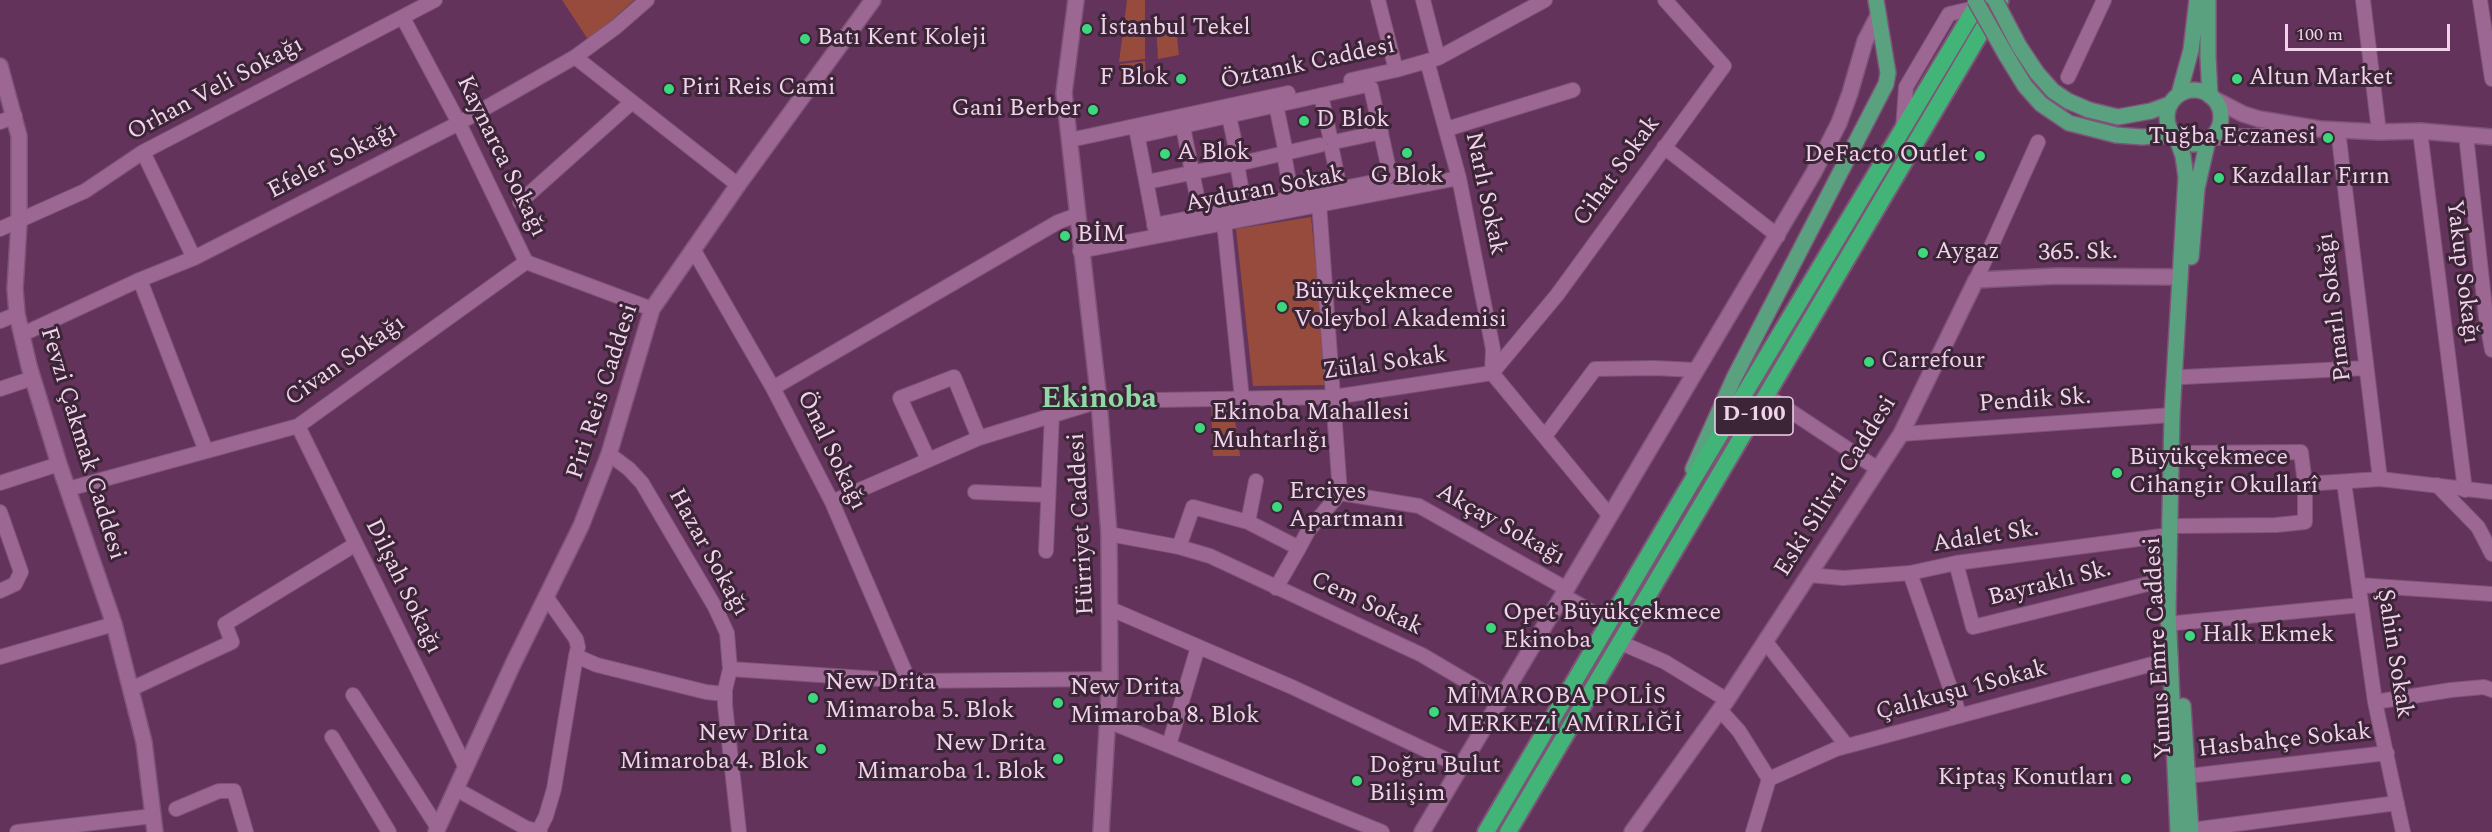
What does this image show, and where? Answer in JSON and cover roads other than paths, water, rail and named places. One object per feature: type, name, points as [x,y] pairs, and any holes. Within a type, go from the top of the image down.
[{"type":"highway","name":"D-100","points":[[1508,832],[2000,0]]},
{"type":"highway","name":"D-100","points":[[1486,832],[1977,3]]},
{"type":"main road","name":"Piri Reis Caddesi","points":[[437,830],[513,664],[581,526],[609,454],[652,309],[738,185],[873,0]]},
{"type":"main road","name":"Hürriyet Caddesi","points":[[1076,0],[1064,93],[1098,401],[1109,534],[1110,679],[1104,831]]},
{"type":"main road","points":[[1995,0],[2019,46],[2037,73],[2053,91],[2068,101],[2089,110],[2118,117],[2151,111],[2194,90],[2243,114],[2259,119],[2320,129],[2379,132],[2420,131],[2492,136]]},
{"type":"main road","points":[[2187,831],[2171,659],[2168,579],[2173,531],[2172,415],[2184,277],[2186,177],[2183,156],[2166,118],[2192,50],[2197,0]]},
{"type":"main road","points":[[2208,0],[2208,57],[2212,97],[2218,106],[2220,123],[2210,139]]},
{"type":"main road","points":[[1977,3],[2025,86],[2041,104],[2069,123],[2116,135],[2175,137],[2192,144],[2210,139],[2254,137],[2320,129]]},
{"type":"main road","points":[[1422,832],[1695,370],[1778,236],[1839,123],[1877,8]]},
{"type":"main road","points":[[1682,498],[1710,428],[1734,378],[1886,84],[1887,65],[1877,8]]},
{"type":"main road","name":"Fevzi Çakmak Caddesi","points":[[0,70],[19,136],[19,222],[15,289],[17,314],[33,378],[59,464],[114,624],[144,742],[155,832]]},
{"type":"main road","name":"Yunus Emre Caddesi","points":[[2187,831],[2188,776],[2176,623],[2173,531],[2183,377],[2184,277],[2197,188],[2210,139]]},
{"type":"main road","name":"365. Sk.","points":[[1976,280],[2058,276],[2184,277]]},
{"type":"main road","name":"Eski Silivri Caddesi","points":[[1632,832],[1723,705],[1901,434],[1976,280]]},
{"type":"main road","points":[[1565,593],[1609,623]]},
{"type":"street","name":"Orhan Veli Sokağı","points":[[0,229],[85,191],[143,152],[435,0]]},
{"type":"street","name":"Efeler Sokağı","points":[[23,334],[140,280],[194,258],[459,123],[575,57],[616,27],[647,0]]},
{"type":"street","points":[[1377,0],[1396,70]]},
{"type":"street","name":"Narlı Sokak","points":[[1423,0],[1432,59],[1459,178],[1493,349],[1492,373]]},
{"type":"street","name":"Öztanık Caddesi","points":[[1070,140],[1137,131],[1396,70],[1432,59],[1545,0]]},
{"type":"street","name":"Cihat Sokak","points":[[1492,373],[1539,318],[1724,66],[1665,0]]},
{"type":"street","points":[[2068,77],[2104,0]]},
{"type":"street","points":[[2362,0],[2379,132]]},
{"type":"street","points":[[2480,0],[2492,79]]},
{"type":"street","name":"Kaynarca Sokağı","points":[[404,18],[459,123],[526,262],[652,309]]},
{"type":"street","points":[[575,57],[738,185]]},
{"type":"street","points":[[1366,85],[1371,88],[1390,174],[1384,180],[1201,216],[1155,230],[1137,131],[1183,127],[1366,85]]},
{"type":"street","points":[[1447,129],[1573,90]]},
{"type":"street","points":[[1321,95],[1329,144],[1340,189]]},
{"type":"street","points":[[520,202],[632,102]]},
{"type":"street","points":[[1276,105],[1292,199]]},
{"type":"street","points":[[0,122],[15,116]]},
{"type":"street","points":[[1229,116],[1245,208]]},
{"type":"street","points":[[1183,127],[1201,216]]},
{"type":"street","name":"Pınarlı Sokağı","points":[[2338,130],[2380,479]]},
{"type":"street","name":"Yakup Sokağı","points":[[2420,131],[2465,490]]},
{"type":"street","points":[[1147,182],[1381,132]]},
{"type":"street","points":[[2466,135],[2486,317],[2492,350]]},
{"type":"street","name":"Eski Silivri Caddesi","points":[[1976,280],[2038,142]]},
{"type":"street","points":[[1664,147],[1778,236]]},
{"type":"street","points":[[143,152],[194,258]]},
{"type":"street","name":"Ayduran Sokak","points":[[1080,251],[1155,230],[1224,222],[1459,178]]},
{"type":"street","points":[[1276,588],[1308,531],[1340,493],[1319,203]]},
{"type":"street","points":[[773,388],[1058,222],[1077,215]]},
{"type":"street","points":[[1224,222],[1242,399]]},
{"type":"street","name":"Önal Sokağı","points":[[693,249],[773,388],[832,502],[909,681]]},
{"type":"street","name":"Civan Sokağı","points":[[68,489],[298,426],[526,262]]},
{"type":"street","points":[[140,280],[206,451]]},
{"type":"street","points":[[0,321],[17,314]]},
{"type":"street","points":[[2183,377],[2366,368]]},
{"type":"street","points":[[1545,436],[1595,369],[1695,370]]},
{"type":"street","points":[[1492,373],[1610,516]]},
{"type":"street","name":"Zülal Sokak","points":[[832,502],[979,438],[1098,401],[1334,397],[1492,373]]},
{"type":"street","points":[[928,459],[900,398],[954,377],[979,438]]},
{"type":"street","points":[[0,390],[33,378]]},
{"type":"street","points":[[1766,396],[1878,469]]},
{"type":"street","points":[[1046,551],[1052,414]]},
{"type":"street","name":"Pendik Sk.","points":[[1901,434],[2172,415]]},
{"type":"street","name":"Dilşah Sokağı","points":[[298,426],[466,768]]},
{"type":"street","points":[[2178,453],[2301,452],[2305,484],[2380,479],[2492,492]]},
{"type":"street","name":"Hazar Sokağı","points":[[609,454],[629,469],[642,483],[715,606],[727,633],[730,669],[725,694],[739,832]]},
{"type":"street","points":[[0,483],[59,464]]},
{"type":"street","points":[[1248,522],[1256,481]]},
{"type":"street","name":"Şahin Sokak","points":[[2344,482],[2375,702],[2403,832]]},
{"type":"street","name":"Adalet Sk.","points":[[1809,575],[1843,578],[1910,573],[1956,562],[2173,531],[2305,522],[2305,484]]},
{"type":"street","points":[[2437,485],[2478,527],[2492,554]]},
{"type":"street","points":[[975,492],[1048,495]]},
{"type":"street","name":"Akçay Sokağı","points":[[1340,493],[1419,506],[1565,593]]},
{"type":"street","points":[[1179,547],[1193,507],[1248,522],[1299,548]]},
{"type":"street","points":[[0,512],[21,572],[15,584],[0,591]]},
{"type":"street","name":"Cem Sokak","points":[[1109,534],[1179,547],[1209,556],[1422,655],[1500,701]]},
{"type":"street","points":[[131,689],[232,642],[225,624],[356,544]]},
{"type":"street","name":"Bayraklı Sk.","points":[[1956,562],[1973,627],[2168,579]]},
{"type":"street","points":[[1910,573],[1960,716]]},
{"type":"street","points":[[2359,585],[2492,594]]},
{"type":"street","points":[[456,789],[526,828],[539,832],[554,789],[578,647],[576,639],[547,598]]},
{"type":"street","points":[[2176,623],[2361,605]]},
{"type":"street","points":[[1111,609],[1292,687],[1460,766]]},
{"type":"street","points":[[0,657],[114,624]]},
{"type":"street","points":[[1765,641],[1847,746]]},
{"type":"street","points":[[1619,642],[1665,662],[1723,705],[1769,779],[1753,832]]},
{"type":"street","points":[[1169,745],[1198,647]]},
{"type":"street","points":[[576,656],[597,665],[706,692],[725,694]]},
{"type":"street","name":"Çalıkuşu 1Sokak","points":[[1769,779],[1836,749],[2171,659]]},
{"type":"street","points":[[730,669],[909,681],[1110,679]]},
{"type":"street","points":[[2375,702],[2451,690],[2484,687],[2492,690]]},
{"type":"street","points":[[353,694],[437,830]]},
{"type":"street","points":[[1108,721],[1362,829],[1382,832]]},
{"type":"street","points":[[332,737],[389,832]]},
{"type":"street","name":"Hasbahçe Sokak","points":[[2188,776],[2387,753]]},
{"type":"street","points":[[176,809],[219,791],[234,791],[246,832]]},
{"type":"street","points":[[2187,831],[2397,803]]},
{"type":"street","points":[[16,832],[153,816]]},
{"type":"place","name":"İstanbul Tekel","points":[[1087,29]]},
{"type":"place","name":"Batı Kent Koleji","points":[[805,39]]},
{"type":"place","name":"F Blok","points":[[1181,79]]},
{"type":"place","name":"Altun Market","points":[[2237,79]]},
{"type":"place","name":"Piri Reis Cami","points":[[669,89]]},
{"type":"place","name":"Gani Berber","points":[[1093,110]]},
{"type":"place","name":"D Blok","points":[[1304,121]]},
{"type":"place","name":"Tuğba Eczanesi","points":[[2328,138]]},
{"type":"place","name":"G Blok","points":[[1407,153]]},
{"type":"place","name":"A Blok","points":[[1165,154]]},
{"type":"place","name":"DeFacto Outlet","points":[[1980,156]]},
{"type":"place","name":"Kazdallar Fırın","points":[[2219,178]]},
{"type":"place","name":"BİM","points":[[1065,236]]},
{"type":"place","name":"Aygaz","points":[[1923,253]]},
{"type":"place","name":"Büyükçekmece Voleybol Akademisi","points":[[1282,307]]},
{"type":"place","name":"Carrefour","points":[[1869,362]]},
{"type":"place","name":"Ekinoba Mahallesi Muhtarlığı","points":[[1200,428]]},
{"type":"place","name":"Büyükçekmece Cihangir Okullarî","points":[[2117,473]]},
{"type":"place","name":"Erciyes Apartmanı","points":[[1277,507]]},
{"type":"place","name":"Opet Büyükçekmece Ekinoba","points":[[1491,628]]},
{"type":"place","name":"Halk Ekmek","points":[[2190,636]]},
{"type":"place","name":"New Drita Mimaroba 5. Blok","points":[[813,698]]},
{"type":"place","name":"New Drita Mimaroba 8. Blok","points":[[1058,703]]},
{"type":"place","name":"MİMAROBA POLİS MERKEZİ AMİRLİĞİ","points":[[1434,712]]},
{"type":"place","name":"New Drita Mimaroba 4. Blok","points":[[821,749]]},
{"type":"place","name":"New Drita Mimaroba 1. Blok","points":[[1058,759]]},
{"type":"place","name":"Kiptaş Konutları","points":[[2126,779]]},
{"type":"place","name":"Doğru Bulut Bilişim","points":[[1357,781]]},
{"type":"district","name":"Ekinoba","points":[[1099,401]]}]
